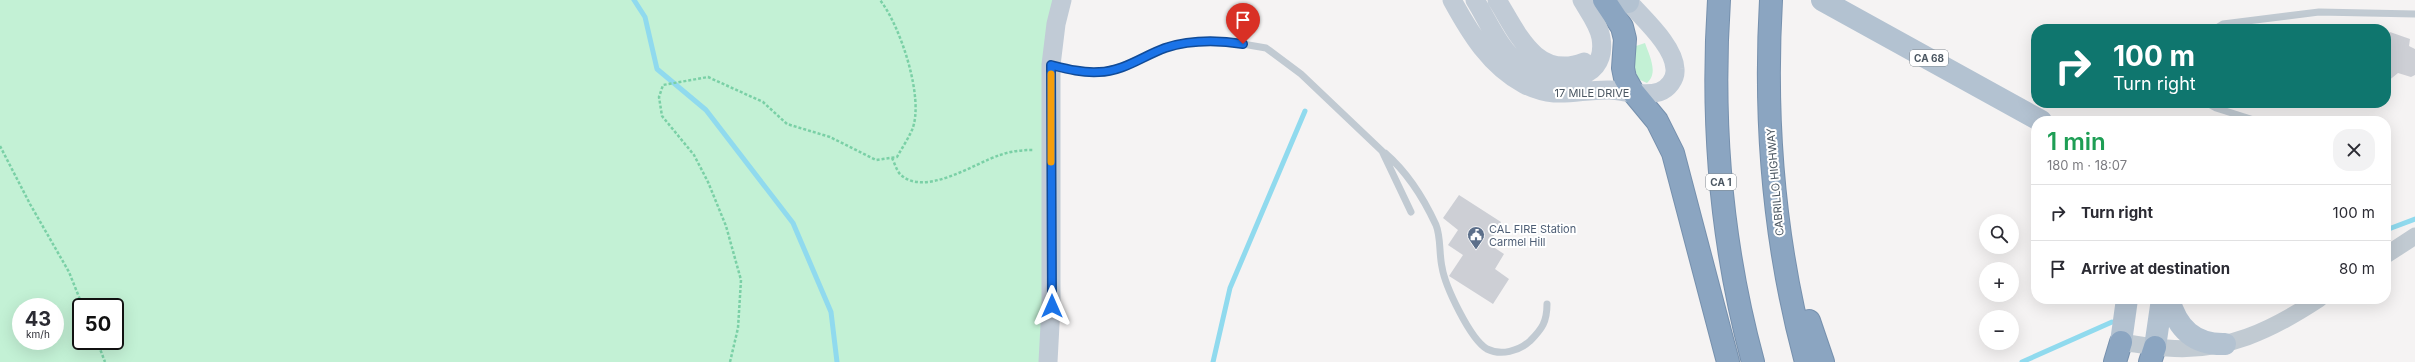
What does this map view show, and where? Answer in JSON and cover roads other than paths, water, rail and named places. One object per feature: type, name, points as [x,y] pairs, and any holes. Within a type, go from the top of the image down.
[{"type":"highway","points":[[1604,0],[1622,27],[1625,47],[1624,74],[1633,92],[1657,121],[1673,153],[1728,362]]},
{"type":"highway","name":"CA 1","points":[[1719,0],[1716,71],[1720,179],[1735,280],[1753,362]]},
{"type":"highway","name":"CABRILLO HIGHWAY","points":[[1771,0],[1769,105],[1777,213],[1788,284],[1806,362]]},
{"type":"highway","points":[[1777,213],[1823,362]]},
{"type":"highway","points":[[2115,362],[2121,342]]},
{"type":"main road","points":[[1048,362],[1052,306],[1050,151],[1051,65],[1056,24],[1062,0]]},
{"type":"main road","name":"17 MILE DRIVE","points":[[1452,0],[1474,38],[1492,60],[1523,83],[1556,94],[1603,90],[1652,93],[1664,90],[1672,81],[1675,70],[1667,47],[1628,1]]},
{"type":"main road","name":"17 MILE DRIVE","points":[[1475,0],[1508,53],[1520,65],[1535,74],[1558,79],[1582,76],[1593,67],[1601,51]]},
{"type":"main road","points":[[1498,0],[1526,46],[1547,63],[1560,66],[1580,64],[1592,58],[1601,51],[1599,30],[1582,0]]},
{"type":"main road","name":"CA 68","points":[[1822,0],[2033,116]]},
{"type":"main road","points":[[2121,342],[2126,304]]},
{"type":"main road","points":[[2152,354],[2161,304]]},
{"type":"main road","points":[[2171,304],[2177,322],[2189,335],[2205,342],[2226,344]]},
{"type":"street","points":[[2391,252],[2415,236]]},
{"type":"street","points":[[2121,342],[2152,354],[2179,349],[2226,344],[2272,328],[2311,304]]},
{"type":"lane","points":[[2223,24],[2319,12],[2415,14]]},
{"type":"lane","points":[[1051,65],[1076,71],[1100,72],[1120,67],[1165,48],[1195,42],[1232,42],[1266,48],[1301,74],[1402,168],[1437,226],[1442,268],[1456,306],[1480,342],[1488,349],[1502,352],[1523,347],[1543,328],[1548,304]]},
{"type":"lane","points":[[2216,108],[2241,116]]},
{"type":"lane","points":[[1382,151],[1411,212]]},
{"type":"waterway","points":[[634,0],[645,17],[657,69],[706,110],[793,223],[831,312],[837,362]]},
{"type":"waterway","points":[[1213,362],[1230,288],[1305,111]]},
{"type":"waterway","points":[[2391,228],[2415,219]]},
{"type":"waterway","points":[[2022,362],[2112,322]]},
{"type":"place","name":"CAL FIRE Station Carmel Hill","points":[[1476,250]]}]
